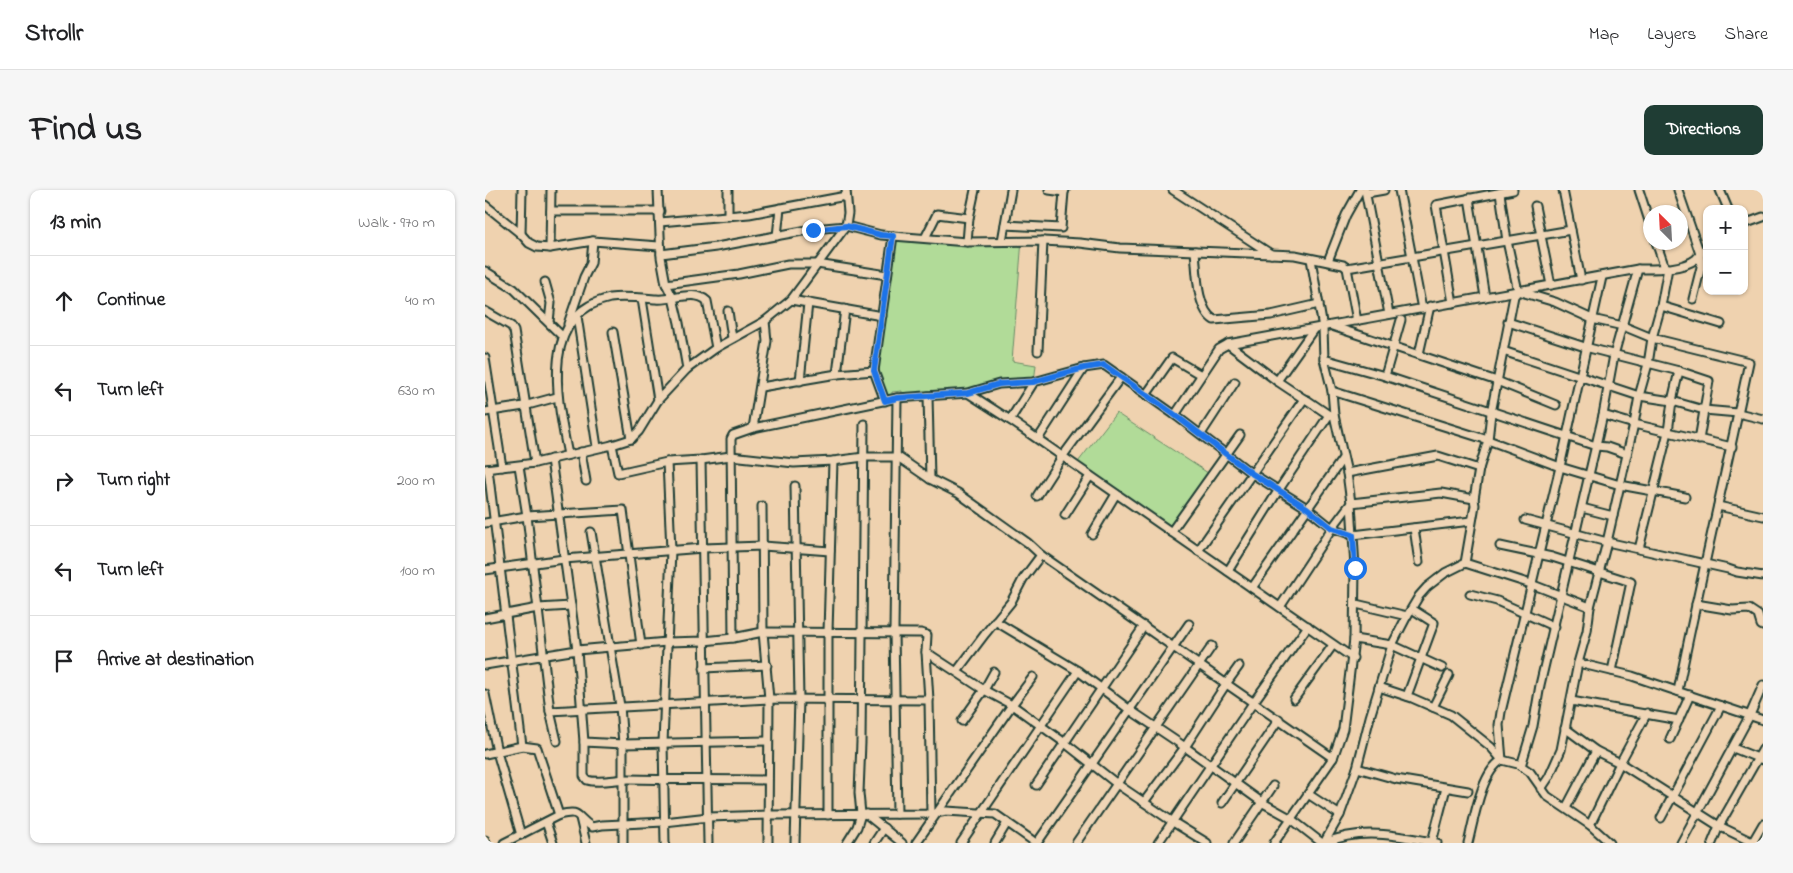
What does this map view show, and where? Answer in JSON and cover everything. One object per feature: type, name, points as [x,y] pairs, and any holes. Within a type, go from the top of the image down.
[{"type":"street","points":[[521,234],[522,190]]},
{"type":"street","points":[[550,248],[551,190]]},
{"type":"street","points":[[658,190],[660,250],[666,284],[673,298],[679,322],[687,369]]},
{"type":"street","points":[[967,242],[969,218],[975,190]]},
{"type":"street","points":[[1002,241],[1011,190]]},
{"type":"street","points":[[1005,225],[1061,228],[1064,191],[1049,190]]},
{"type":"street","points":[[1173,190],[1273,255]]},
{"type":"street","points":[[1364,191],[1385,190]]},
{"type":"street","points":[[1399,190],[1421,309]]},
{"type":"street","points":[[1453,303],[1436,205],[1513,190]]},
{"type":"street","points":[[1563,190],[1581,280]]},
{"type":"street","points":[[1639,190],[1644,205]]},
{"type":"street","points":[[1678,190],[1700,254],[1701,267],[1693,299]]},
{"type":"street","points":[[1720,190],[1726,205]]},
{"type":"street","points":[[728,191],[728,216]]},
{"type":"street","points":[[1329,261],[1346,215],[1364,191]]},
{"type":"street","points":[[1364,191],[1389,314]]},
{"type":"street","points":[[522,746],[501,567],[487,469],[535,463],[631,439],[639,431],[658,400],[687,369],[715,348],[765,320],[791,300],[846,226],[848,213],[846,193],[780,208],[728,216],[660,222]]},
{"type":"street","points":[[1500,193],[1507,241],[1518,291]]},
{"type":"street","points":[[1469,198],[1485,297]]},
{"type":"street","points":[[485,205],[521,234],[529,243],[537,247],[550,248],[593,241],[660,250],[716,247],[846,226],[881,235],[967,242],[1043,241],[1120,248],[1295,255],[1329,261],[1347,268],[1571,230]]},
{"type":"street","points":[[1535,206],[1551,285]]},
{"type":"street","points":[[777,236],[780,208]]},
{"type":"street","points":[[551,210],[659,211]]},
{"type":"street","points":[[925,238],[937,214],[969,218]]},
{"type":"street","points":[[1748,223],[1763,217]]},
{"type":"street","points":[[885,401],[874,371],[893,236]]},
{"type":"street","points":[[593,241],[591,263],[584,277],[574,317],[597,447]]},
{"type":"street","points":[[1038,351],[1043,241]]},
{"type":"street","points":[[1541,789],[1549,777],[1561,750],[1578,663],[1587,631],[1590,607],[1600,573],[1639,396],[1648,364],[1652,338],[1661,306],[1666,268],[1659,250]]},
{"type":"street","points":[[1175,415],[1219,349],[1228,344],[1313,330],[1430,306],[1602,277],[1638,269],[1666,268],[1685,264],[1695,259],[1704,250]]},
{"type":"street","points":[[1195,251],[1201,300],[1208,316],[1214,320],[1271,315],[1319,304]]},
{"type":"street","points":[[1274,843],[1333,758],[1343,729],[1353,658],[1356,604],[1351,503],[1347,473],[1331,415],[1332,391],[1324,359],[1323,328],[1311,259]]},
{"type":"street","points":[[666,284],[739,274],[788,264],[817,264],[887,275]]},
{"type":"street","points":[[1347,268],[1357,321]]},
{"type":"street","points":[[1521,766],[1533,726],[1540,686],[1603,415],[1614,355],[1638,269]]},
{"type":"street","points":[[485,271],[514,289],[563,337]]},
{"type":"street","points":[[1468,843],[1485,784],[1492,770],[1502,760],[1499,725],[1501,712],[1526,614],[1531,584],[1560,467],[1602,277]]},
{"type":"street","points":[[545,282],[551,303],[549,322]]},
{"type":"street","points":[[1518,291],[1555,302],[1592,319],[1623,326],[1652,338],[1749,362],[1678,691]]},
{"type":"street","points":[[1465,562],[1479,469],[1488,440],[1491,413],[1514,296],[1518,291]]},
{"type":"street","points":[[568,455],[557,397],[557,362],[563,337],[574,317],[594,303],[611,298],[661,300],[692,296],[703,298],[707,301],[715,348]]},
{"type":"street","points":[[642,299],[658,400]]},
{"type":"street","points":[[791,300],[882,316]]},
{"type":"street","points":[[800,381],[808,303]]},
{"type":"street","points":[[1419,354],[1430,306]]},
{"type":"street","points":[[1661,306],[1721,324]]},
{"type":"street","points":[[837,374],[845,309]]},
{"type":"street","points":[[485,311],[511,326],[514,331],[524,406],[535,463]]},
{"type":"street","points":[[728,311],[732,338]]},
{"type":"street","points":[[753,428],[767,341],[765,320]]},
{"type":"street","points":[[1385,376],[1401,320]]},
{"type":"street","points":[[1509,322],[1585,347],[1679,371],[1709,381],[1699,440]]},
{"type":"street","points":[[1331,326],[1419,354],[1557,404]]},
{"type":"street","points":[[1277,381],[1313,330]]},
{"type":"street","points":[[613,332],[631,439]]},
{"type":"street","points":[[1228,344],[1303,399],[1331,415]]},
{"type":"street","points":[[1503,351],[1639,396],[1673,401],[1704,410],[1738,413],[1763,419]]},
{"type":"street","points":[[485,358],[502,467]]},
{"type":"street","points":[[1146,394],[1172,358],[1201,375]]},
{"type":"street","points":[[1324,359],[1385,376],[1491,413],[1627,454]]},
{"type":"street","points":[[733,638],[731,437],[736,433],[897,398],[968,393],[999,384],[1033,382],[1084,368],[1104,365],[1201,434],[1251,473],[1307,508],[1332,528],[1353,535],[1471,520]]},
{"type":"street","points":[[1038,439],[1084,368]]},
{"type":"street","points":[[761,387],[837,374],[874,371]]},
{"type":"street","points":[[1639,549],[1668,432],[1679,371]]},
{"type":"street","points":[[1037,496],[1121,377]]},
{"type":"street","points":[[1010,420],[1033,382]]},
{"type":"street","points":[[1201,434],[1235,382]]},
{"type":"street","points":[[1332,391],[1488,440],[1560,467],[1620,485],[1685,497]]},
{"type":"street","points":[[968,393],[1038,439],[1353,658]]},
{"type":"street","points":[[928,396],[930,478]]},
{"type":"street","points":[[485,412],[524,406],[557,397]]},
{"type":"street","points":[[897,398],[898,457],[894,631],[897,814]]},
{"type":"street","points":[[1198,551],[1303,399]]},
{"type":"street","points":[[1228,571],[1278,491],[1331,415]]},
{"type":"street","points":[[1603,415],[1732,447]]},
{"type":"street","points":[[864,424],[862,699],[859,793],[864,814],[902,843]]},
{"type":"street","points":[[1171,532],[1240,435]]},
{"type":"street","points":[[612,445],[618,473],[667,462],[731,456],[794,463],[864,457],[898,457],[930,478],[958,493],[1028,543],[1041,555],[1333,758]]},
{"type":"street","points":[[581,452],[586,481]]},
{"type":"street","points":[[1347,473],[1437,456],[1479,469]]},
{"type":"street","points":[[1252,588],[1343,458]]},
{"type":"street","points":[[551,459],[577,650],[585,742],[584,776],[592,782],[623,779],[767,780]]},
{"type":"street","points":[[701,460],[708,843]]},
{"type":"street","points":[[828,815],[828,632],[833,461]]},
{"type":"street","points":[[665,843],[663,743],[671,550],[667,462]]},
{"type":"street","points":[[519,466],[527,516],[543,655],[557,742]]},
{"type":"street","points":[[1065,515],[1090,476]]},
{"type":"street","points":[[795,486],[799,699],[795,843]]},
{"type":"street","points":[[1091,534],[1116,494]]},
{"type":"street","points":[[1280,607],[1332,528],[1351,503],[1441,494],[1474,500]]},
{"type":"street","points":[[762,506],[763,632],[769,700],[768,843]]},
{"type":"street","points":[[1718,506],[1763,516]]},
{"type":"street","points":[[1582,508],[1613,516]]},
{"type":"street","points":[[485,523],[527,516],[623,510],[641,645]]},
{"type":"street","points":[[1525,520],[1607,542],[1737,572],[1763,576]]},
{"type":"street","points":[[1413,528],[1419,562]]},
{"type":"street","points":[[591,532],[620,706],[623,744],[623,843]]},
{"type":"street","points":[[485,570],[532,562],[733,546],[763,546],[830,551]]},
{"type":"street","points":[[1501,546],[1539,554],[1631,582],[1612,671]]},
{"type":"street","points":[[957,671],[1011,602],[1023,579],[1041,555]]},
{"type":"street","points":[[1324,843],[1340,815],[1357,768],[1392,645],[1409,612],[1431,582],[1465,562],[1531,584],[1590,607]]},
{"type":"street","points":[[1470,594],[1497,601],[1555,626]]},
{"type":"street","points":[[1356,604],[1409,612],[1434,623],[1407,696]]},
{"type":"street","points":[[1696,604],[1732,610],[1749,609],[1758,615],[1763,626]]},
{"type":"street","points":[[485,618],[538,608],[571,606]]},
{"type":"street","points":[[995,621],[1078,671],[1129,710],[1324,843]]},
{"type":"street","points":[[504,843],[519,838],[559,815],[574,812],[580,815],[585,823],[592,827],[602,824],[664,822],[709,817],[934,814],[947,811],[981,812],[998,815],[1037,843],[1189,624]]},
{"type":"street","points":[[1036,785],[1144,626]]},
{"type":"street","points":[[1158,843],[1253,702],[1308,626]]},
{"type":"street","points":[[485,665],[577,650],[667,642],[704,641],[763,632],[894,631],[921,633],[927,635],[934,814]]},
{"type":"street","points":[[1354,639],[1392,645],[1442,668]]},
{"type":"street","points":[[1294,699],[1333,645]]},
{"type":"street","points":[[1075,843],[1212,646]]},
{"type":"street","points":[[927,652],[985,690],[1012,705],[1195,840],[1207,843]]},
{"type":"street","points":[[1578,663],[1632,676],[1763,720]]},
{"type":"street","points":[[704,668],[767,665]]},
{"type":"street","points":[[1144,802],[1185,747],[1225,684],[1239,666]]},
{"type":"street","points":[[961,843],[1078,671]]},
{"type":"street","points":[[962,721],[985,690],[994,672]]},
{"type":"street","points":[[1433,706],[1449,676]]},
{"type":"street","points":[[916,843],[934,814],[1033,677]]},
{"type":"street","points":[[1681,843],[1733,748],[1763,685]]},
{"type":"street","points":[[1379,687],[1433,706],[1462,723],[1491,747],[1502,760],[1521,766],[1530,772],[1547,796],[1590,825],[1610,843]]},
{"type":"street","points":[[485,694],[497,752],[519,838]]},
{"type":"street","points":[[1670,739],[1690,695]]},
{"type":"street","points":[[551,711],[620,706],[799,699],[929,700]]},
{"type":"street","points":[[1571,701],[1679,720]]},
{"type":"street","points":[[1661,818],[1721,706]]},
{"type":"street","points":[[1590,825],[1647,713]]},
{"type":"street","points":[[1222,803],[1279,720]]},
{"type":"street","points":[[1565,728],[1596,751],[1620,763],[1672,798],[1719,826],[1753,843],[1763,824]]},
{"type":"street","points":[[585,742],[623,744],[768,741]]},
{"type":"street","points":[[485,754],[522,746],[537,748],[559,815]]},
{"type":"street","points":[[1733,748],[1761,759]]},
{"type":"street","points":[[1712,843],[1719,826],[1761,759],[1763,749]]},
{"type":"street","points":[[1566,808],[1596,751]]},
{"type":"street","points":[[1357,768],[1396,779],[1468,791]]},
{"type":"street","points":[[1234,843],[1273,786]]},
{"type":"street","points":[[1324,843],[1350,835],[1375,834],[1396,835],[1435,843],[1446,788]]},
{"type":"street","points":[[1308,794],[1340,815]]},
{"type":"street","points":[[847,843],[864,814]]},
{"type":"street","points":[[580,815],[586,843]]},
{"type":"street","points":[[546,822],[553,843]]},
{"type":"street","points":[[995,843],[1007,823]]},
{"type":"street","points":[[874,843],[884,828]]},
{"type":"green space","points":[[893,236],[958,241],[1022,240],[1012,361],[1036,365],[1034,382],[1018,382],[968,393],[902,398],[902,391],[892,392],[892,399],[885,401],[874,371]]},
{"type":"green space","points":[[1116,413],[1211,475],[1171,532],[1075,466]]},
{"type":"route","points":[[813,230],[846,226],[881,235],[893,236],[874,371],[885,401],[897,398],[968,393],[999,384],[1033,382],[1095,365],[1104,365],[1175,415],[1251,473],[1307,508],[1332,528],[1353,535],[1355,568]]}]
